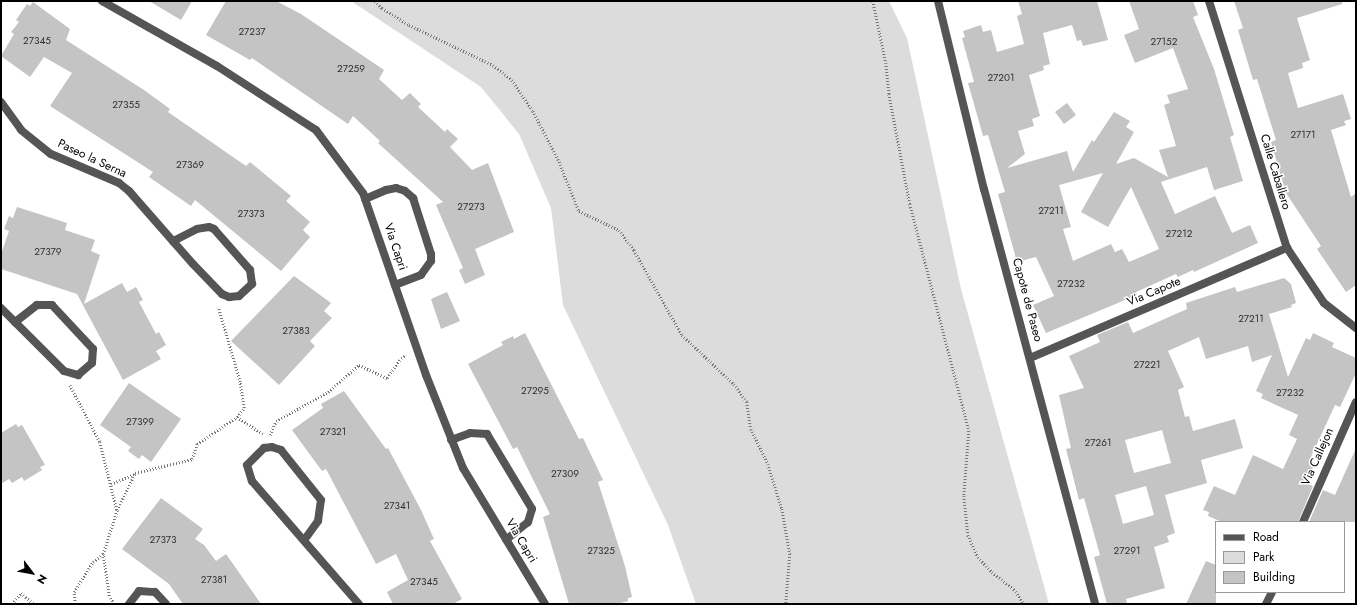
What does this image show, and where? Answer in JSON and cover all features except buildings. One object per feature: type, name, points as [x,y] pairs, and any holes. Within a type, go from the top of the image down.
[{"type":"street","name":"Capote de Paseo","points":[[938,1],[984,189],[1095,604]]},
{"type":"street","name":"Calle Caballero","points":[[1209,1],[1287,248],[1324,303],[1356,328]]},
{"type":"street","name":"Via Capri","points":[[106,2],[217,66],[316,130],[365,199],[417,349],[463,468],[545,604]]},
{"type":"street","name":"Paseo la Serna","points":[[1,102],[21,130],[52,154],[119,183],[129,191],[222,294]]},
{"type":"street","points":[[365,199],[386,190],[396,188],[405,191],[413,198],[431,254],[431,262],[421,275],[395,285]]},
{"type":"street","points":[[173,241],[197,229],[209,227],[231,246],[250,270],[252,284],[239,296],[229,297],[222,294]]},
{"type":"street","name":"Via Capote","points":[[1030,358],[1287,248]]},
{"type":"street","points":[[1,308],[55,364],[72,375],[78,375],[86,370],[94,355],[88,342],[52,305],[37,305],[15,322]]},
{"type":"street","name":"Via Callejon","points":[[1303,521],[1356,402]]},
{"type":"street","points":[[451,440],[470,433],[487,434],[532,509],[528,522],[506,540]]},
{"type":"street","points":[[305,539],[318,521],[321,500],[281,450],[272,447],[264,448],[247,465],[249,475],[359,604]]},
{"type":"street","points":[[129,604],[139,591],[155,592],[166,604]]},
{"type":"street","points":[[1266,604],[1272,593]]},
{"type":"path","points":[[375,1],[382,8],[409,25],[494,65],[512,80],[533,111],[558,159],[579,211],[619,230],[634,250],[682,335],[734,384],[747,402],[751,429],[768,464],[782,509],[790,554],[786,604]]},
{"type":"path","points":[[873,1],[886,63],[889,94],[910,204],[969,431],[964,496],[968,535],[978,557],[992,572],[1014,589],[1024,604]]},
{"type":"path","points":[[112,484],[135,473],[192,458],[197,444],[237,417],[244,408],[240,382],[218,304],[222,294]]},
{"type":"path","points":[[237,417],[268,438],[276,421],[328,392],[359,365],[387,378],[401,358],[417,349]]},
{"type":"path","points":[[72,375],[70,387],[100,442],[112,484],[117,510]]},
{"type":"path","points":[[114,604],[109,596],[103,554],[117,510],[135,473]]},
{"type":"path","points":[[75,604],[74,592],[93,562],[103,554]]},
{"type":"path","points":[[12,604],[21,593],[34,604]]},
{"type":"green space","points":[[351,1],[889,1],[907,38],[961,289],[1049,604],[696,604],[668,525],[563,305],[551,208],[519,134],[481,87]]}]
